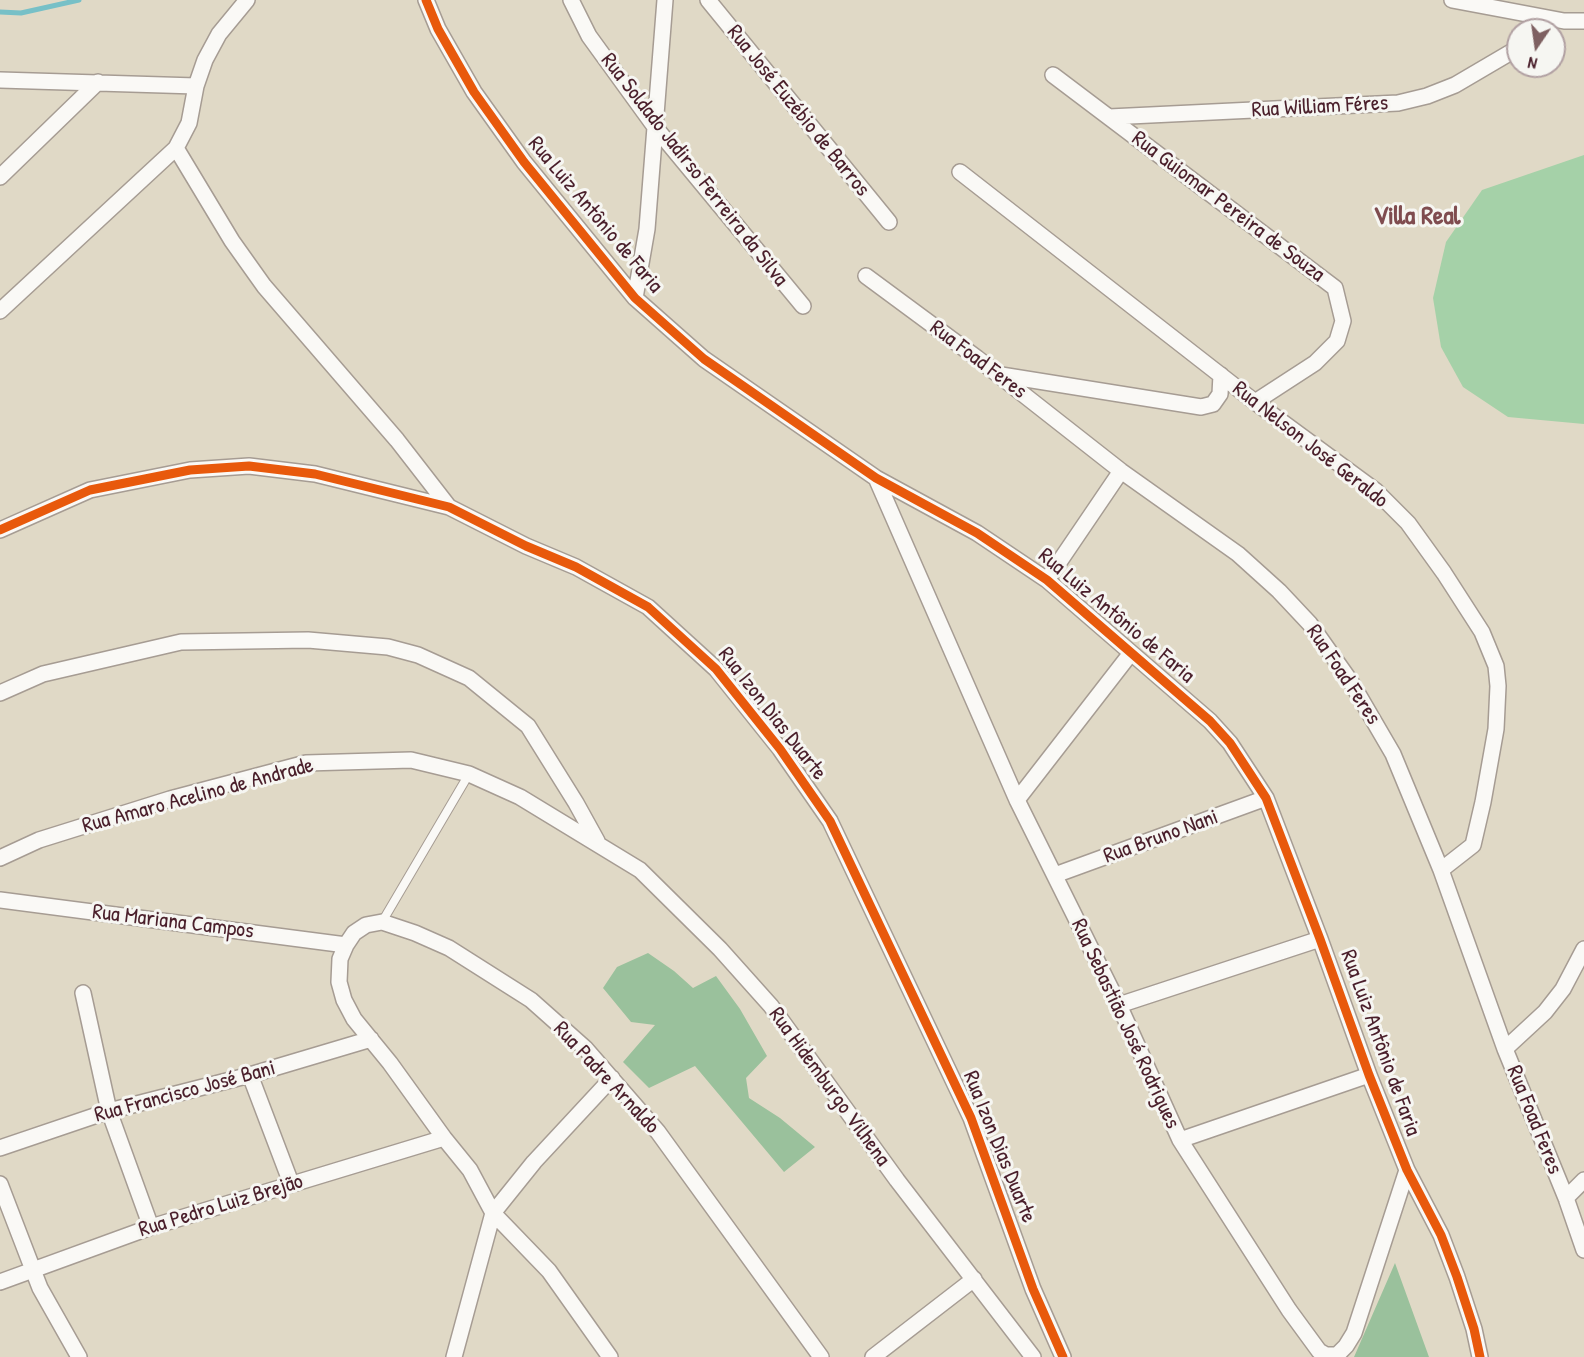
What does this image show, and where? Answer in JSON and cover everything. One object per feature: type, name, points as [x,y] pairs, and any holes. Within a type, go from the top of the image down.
[{"type":"street","points":[[0,311],[176,148],[189,123],[196,86],[205,60],[219,34],[247,0]]},
{"type":"street","name":"Rua Luiz Antônio de Faria","points":[[426,0],[438,29],[474,92],[524,162],[635,298],[704,359],[876,478],[977,533],[1047,580],[1210,721],[1236,752],[1266,798],[1369,1075],[1407,1170],[1441,1235],[1474,1329],[1480,1357]]},
{"type":"street","name":"Rua Soldado Jadirso Ferreira da Silva","points":[[570,0],[589,36],[655,127],[803,306]]},
{"type":"street","points":[[635,298],[646,229],[665,0]]},
{"type":"street","name":"Rua José Euzébio de Barros","points":[[708,0],[889,222]]},
{"type":"street","points":[[1452,0],[1548,18]]},
{"type":"street","points":[[1566,21],[1584,21]]},
{"type":"street","name":"Rua William Féres","points":[[1109,117],[1398,103],[1427,96],[1455,85],[1506,55]]},
{"type":"street","name":"Rua Guiomar Pereira de Souza","points":[[1053,75],[1335,288],[1343,321],[1337,341],[1315,363],[1255,402]]},
{"type":"street","points":[[0,80],[196,86]]},
{"type":"street","points":[[0,177],[98,82]]},
{"type":"street","points":[[176,148],[232,241],[264,286],[397,440],[449,507]]},
{"type":"street","name":"Rua Nelson José Geraldo","points":[[960,172],[1255,402],[1376,491],[1408,523],[1444,573],[1482,632],[1496,666],[1498,686],[1496,729],[1473,845],[1441,870]]},
{"type":"street","name":"Rua Foad Feres","points":[[866,276],[999,375],[1121,471],[1238,554],[1279,591],[1310,624],[1351,682],[1393,754],[1441,870],[1505,1049],[1566,1198],[1584,1250]]},
{"type":"street","points":[[999,375],[1201,407],[1213,404],[1220,394],[1221,375]]},
{"type":"street","name":"Rua Izon Dias Duarte","points":[[0,530],[90,490],[190,470],[249,466],[315,474],[449,507],[526,546],[576,567],[648,607],[716,669],[780,749],[830,821],[971,1118],[1033,1289],[1063,1357]]},
{"type":"street","points":[[1047,580],[1121,471]]},
{"type":"street","name":"Rua Sebastião José Rodrigues","points":[[876,478],[1017,800],[1119,1005],[1180,1140],[1290,1310],[1319,1351],[1331,1357],[1337,1355],[1346,1346],[1354,1333],[1407,1170]]},
{"type":"street","points":[[0,693],[43,674],[181,642],[308,640],[387,647],[418,655],[469,678],[528,726],[576,803],[598,844]]},
{"type":"street","points":[[1017,800],[1131,653]]},
{"type":"street","name":"Rua Amaro Acelino de Andrade","points":[[0,858],[39,840],[148,806],[306,763],[411,760],[469,774],[520,797],[598,844]]},
{"type":"street","name":"Rua Bruno Nani","points":[[1055,875],[1266,798]]},
{"type":"street","name":"Rua Hidemburgo Vilhena","points":[[598,844],[640,870],[720,949],[771,1006],[897,1180],[1033,1357]]},
{"type":"street","name":"Rua Mariana Campos","points":[[0,900],[346,945]]},
{"type":"street","points":[[382,922],[366,925],[354,933],[346,945],[338,972],[344,1000],[354,1019],[470,1170],[493,1213],[549,1271],[610,1357]]},
{"type":"street","name":"Rua Padre Arnaldo","points":[[382,922],[449,948],[531,1000],[585,1048],[658,1132],[821,1357]]},
{"type":"street","points":[[1119,1005],[1320,939]]},
{"type":"street","points":[[1505,1049],[1545,1012],[1563,989],[1584,949]]},
{"type":"street","points":[[83,993],[109,1111],[151,1227]]},
{"type":"street","name":"Rua Francisco José Bani","points":[[0,1148],[109,1111],[250,1075],[371,1039]]},
{"type":"street","points":[[250,1075],[291,1183]]},
{"type":"street","points":[[1180,1140],[1369,1075]]},
{"type":"street","points":[[454,1357],[493,1213],[534,1162],[612,1078]]},
{"type":"street","name":"Rua Pedro Luiz Brejão","points":[[0,1282],[151,1227],[444,1138]]},
{"type":"street","points":[[1566,1198],[1584,1180]]},
{"type":"street","points":[[0,1184],[33,1271],[79,1357]]},
{"type":"street","points":[[873,1357],[974,1279]]},
{"type":"lane","points":[[382,922],[469,774]]},
{"type":"green space","points":[[1584,155],[1584,424],[1508,417],[1463,387],[1441,347],[1433,298],[1446,242],[1482,190]]},
{"type":"green space","points":[[648,953],[693,988],[716,976],[740,1009],[767,1056],[746,1078],[749,1098],[780,1118],[815,1147],[784,1172],[695,1066],[649,1088],[623,1062],[655,1025],[631,1022],[603,988],[617,967]]},
{"type":"green space","points":[[1395,1263],[1429,1357],[1354,1357]]},
{"type":"waterway","points":[[0,12],[21,13],[79,0]]},
{"type":"cycle path","points":[[426,0],[438,29],[474,92],[524,162],[635,298],[704,359],[876,478],[977,533],[1047,580],[1210,721],[1230,743],[1266,798],[1369,1075],[1407,1170],[1441,1235],[1474,1329],[1480,1357]]},
{"type":"cycle path","points":[[0,530],[90,490],[190,470],[249,466],[315,474],[449,507],[526,546],[576,567],[648,607],[716,669],[780,749],[830,821],[971,1118],[1033,1289],[1063,1357]]},
{"type":"district","name":"Villa Real","points":[[1417,217]]}]
